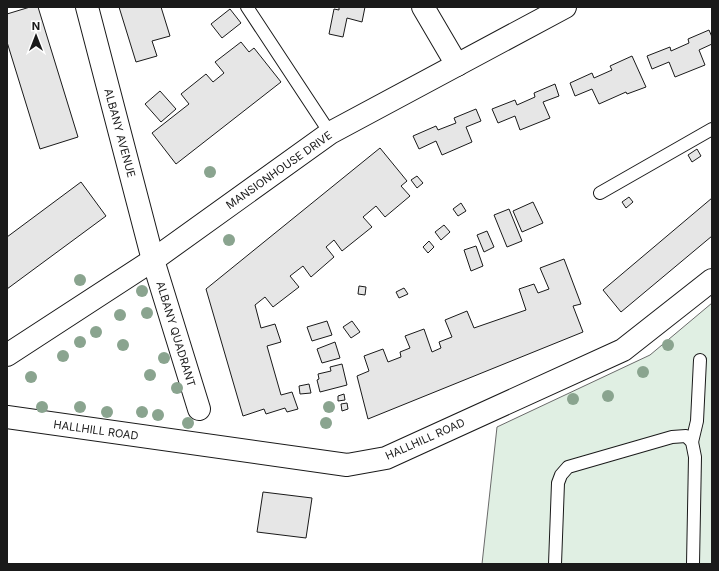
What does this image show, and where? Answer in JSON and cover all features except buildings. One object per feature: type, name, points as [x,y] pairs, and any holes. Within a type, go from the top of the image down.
[{"type":"street","name":"ALBANY AVENUE","points":[[87,7],[153,260]]},
{"type":"street","points":[[423,7],[457,65]]},
{"type":"street","name":"MANSIONHOUSE DRIVE","points":[[7,355],[153,260],[330,133],[565,7]]},
{"type":"street","name":"ALBANY QUADRANT","points":[[153,260],[199,409]]},
{"type":"street","name":"HALLHILL ROAD","points":[[7,418],[347,465],[386,458],[623,350],[712,280]]},
{"type":"lane","points":[[247,7],[330,133]]},
{"type":"lane","points":[[600,192],[712,129]]},
{"type":"lane","points":[[694,564],[695,456],[692,442],[697,421],[700,360]]},
{"type":"lane","points":[[555,564],[558,483],[561,475],[568,467],[672,437],[686,436],[692,442]]},
{"type":"green space","points":[[712,303],[712,564],[482,564],[497,427],[650,355]]}]
